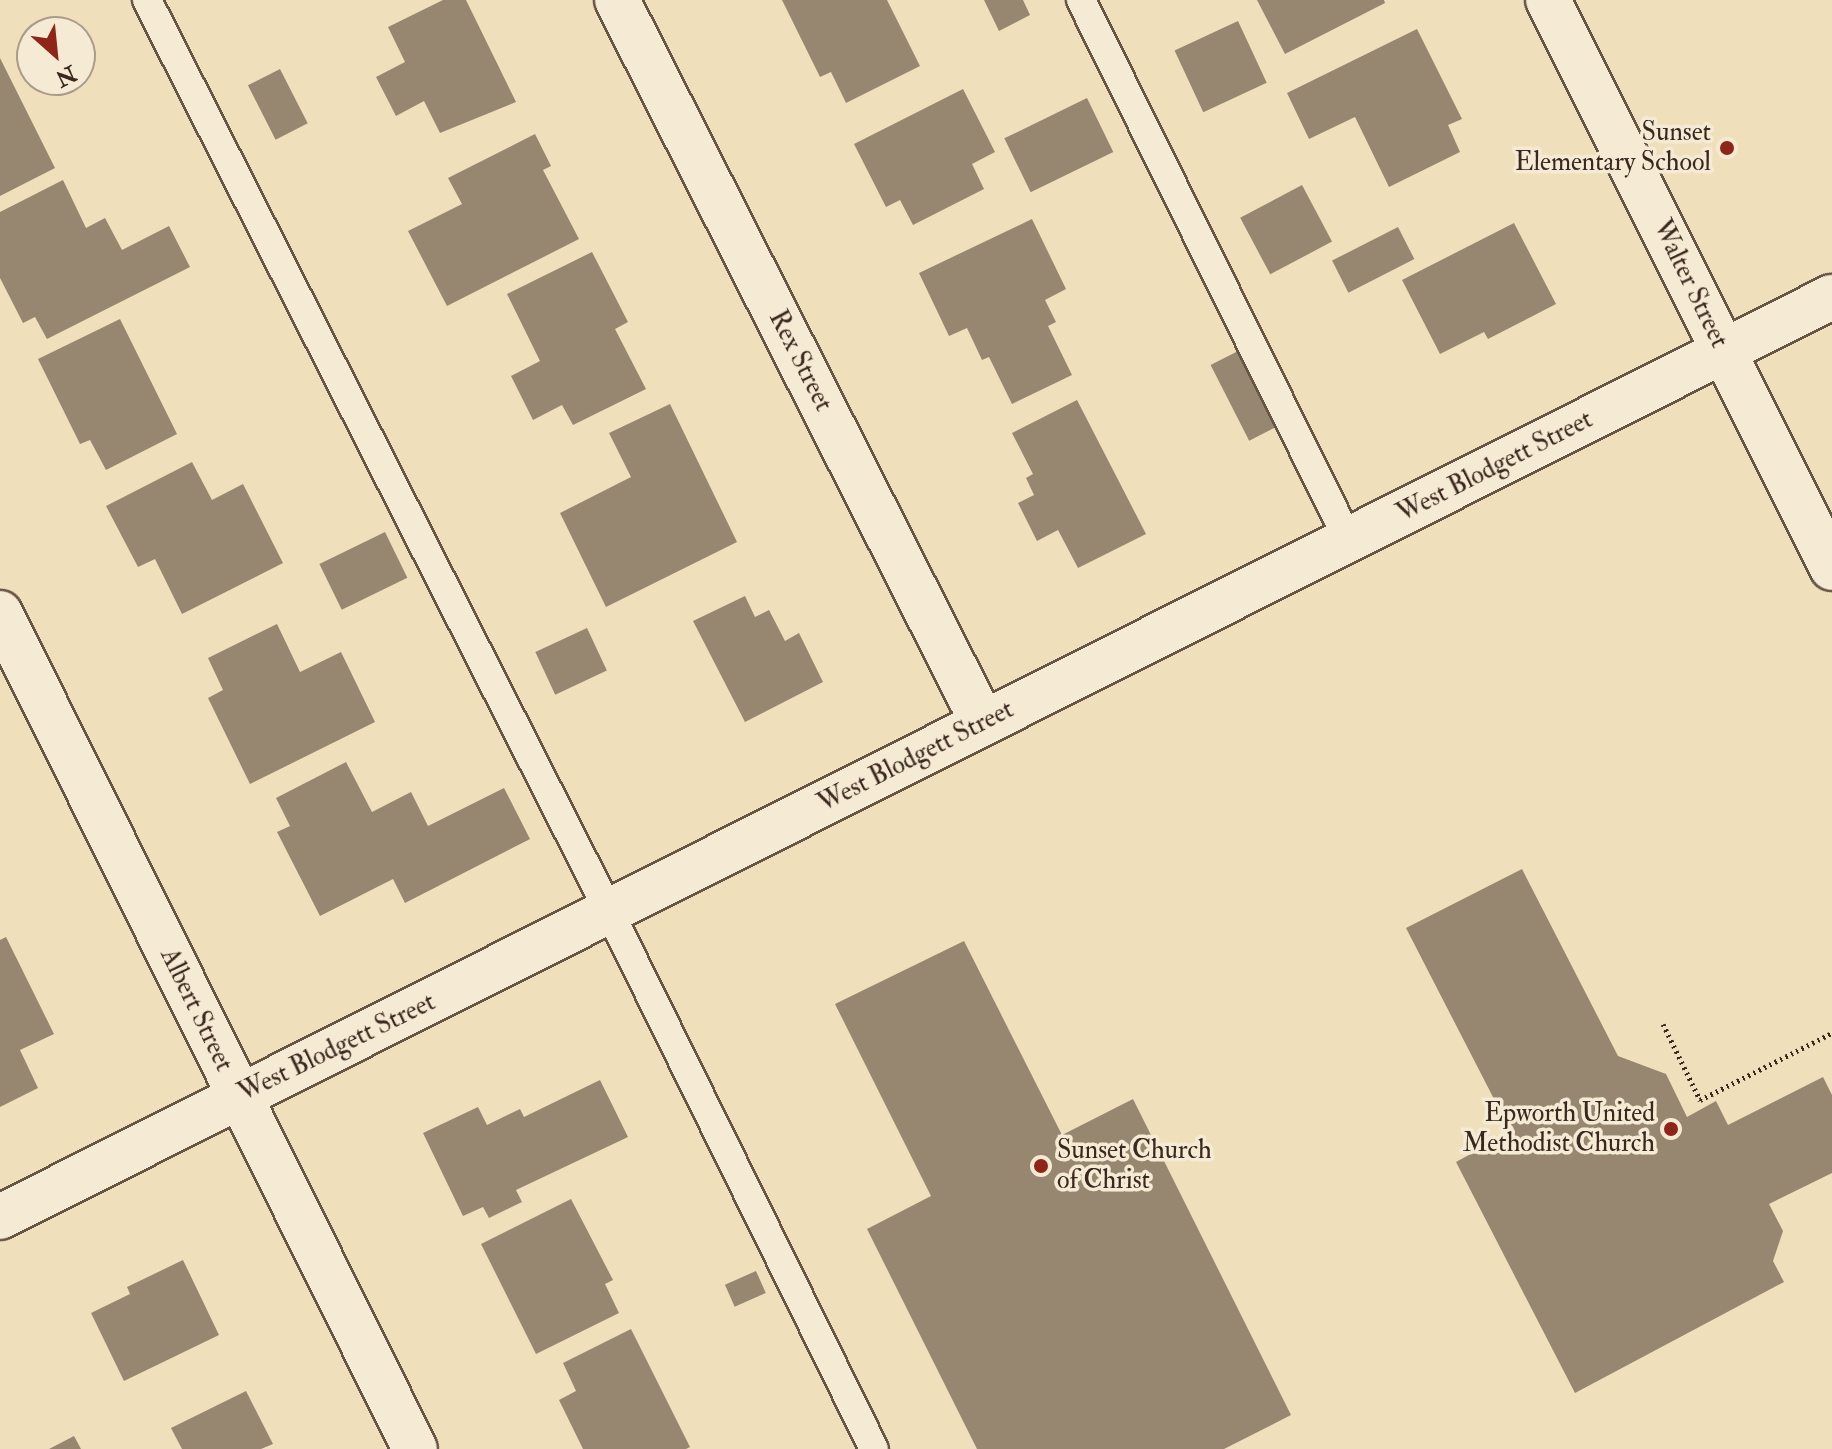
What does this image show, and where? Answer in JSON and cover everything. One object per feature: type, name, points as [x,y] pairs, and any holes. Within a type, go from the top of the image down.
[{"type":"street","name":"Rex Street","points":[[617,0],[983,723]]},
{"type":"street","name":"Walter Street","points":[[1548,0],[1832,568]]},
{"type":"street","name":"West Blodgett Street","points":[[0,1217],[1832,297]]},
{"type":"street","name":"Albert Street","points":[[0,613],[415,1449]]},
{"type":"lane","points":[[147,0],[610,913],[874,1449]]},
{"type":"lane","points":[[1081,0],[1349,541]]},
{"type":"path","points":[[1663,1024],[1700,1100],[1832,1033]]},
{"type":"building","points":[[443,0],[466,0],[516,102],[440,133],[424,101],[396,116],[376,77],[405,62],[388,27]]},
{"type":"building","points":[[782,0],[887,0],[920,66],[846,103],[831,72],[820,77]]},
{"type":"building","points":[[984,0],[1023,0],[1030,15],[999,31]]},
{"type":"building","points":[[1257,0],[1384,0],[1385,3],[1285,54]]},
{"type":"building","points":[[1238,21],[1267,83],[1203,112],[1175,51]]},
{"type":"building","points":[[1417,29],[1462,119],[1448,125],[1460,152],[1389,187],[1355,117],[1309,139],[1287,93]]},
{"type":"building","points":[[0,58],[16,96],[19,96],[55,168],[0,196]]},
{"type":"building","points":[[280,69],[308,123],[276,140],[248,85]]},
{"type":"building","points":[[963,89],[995,152],[972,164],[984,189],[913,225],[900,200],[886,207],[854,144]]},
{"type":"building","points":[[1087,98],[1113,152],[1031,192],[1004,138]]},
{"type":"building","points":[[535,134],[551,166],[543,170],[579,239],[447,306],[408,231],[462,204],[448,178]]},
{"type":"building","points":[[63,180],[86,228],[105,218],[122,250],[169,226],[190,267],[47,339],[35,317],[23,323],[0,278],[0,212]]},
{"type":"building","points":[[1302,185],[1332,242],[1270,274],[1240,218]]},
{"type":"building","points":[[1032,219],[1066,289],[1045,300],[1056,322],[1048,326],[1072,375],[1012,404],[989,357],[982,360],[967,328],[949,336],[919,273]]},
{"type":"building","points":[[1514,223],[1556,304],[1488,339],[1484,332],[1440,354],[1402,280]]},
{"type":"building","points":[[1398,227],[1414,259],[1348,293],[1332,261]]},
{"type":"building","points":[[592,252],[628,322],[615,329],[646,389],[573,425],[562,405],[533,420],[511,376],[540,361],[507,294]]},
{"type":"building","points":[[120,319],[177,434],[106,470],[90,440],[80,444],[38,359]]},
{"type":"building","points":[[1240,350],[1279,426],[1249,441],[1211,365]]},
{"type":"building","points":[[1077,400],[1146,534],[1078,568],[1058,530],[1037,541],[1018,503],[1034,495],[1026,478],[1033,474],[1012,433]]},
{"type":"building","points":[[670,404],[737,542],[606,607],[560,513],[631,477],[609,433]]},
{"type":"building","points":[[192,462],[212,500],[243,484],[283,563],[182,614],[155,559],[138,567],[106,506]]},
{"type":"building","points":[[385,532],[407,578],[342,610],[319,564]]},
{"type":"building","points":[[745,596],[755,617],[769,610],[785,641],[799,633],[823,682],[745,722],[693,621]]},
{"type":"building","points":[[277,624],[300,672],[341,652],[375,722],[250,784],[208,698],[223,690],[208,658]]},
{"type":"building","points":[[587,628],[607,671],[555,695],[535,652]]},
{"type":"building","points":[[346,762],[372,812],[411,792],[428,826],[504,788],[530,839],[405,903],[393,879],[320,916],[277,832],[290,826],[276,798]]},
{"type":"building","name":"Epworth United Methodist Church","points":[[1522,869],[1618,1056],[1666,1074],[1687,1117],[1716,1101],[1728,1125],[1823,1077],[1832,1095],[1832,1173],[1769,1204],[1783,1231],[1773,1261],[1784,1282],[1575,1393],[1456,1162],[1511,1132],[1406,928]]},
{"type":"building","points":[[6,937],[54,1034],[20,1050],[38,1088],[0,1107],[0,940]]},
{"type":"building","name":"Sunset Church of Christ","points":[[964,941],[1062,1135],[1133,1099],[1291,1415],[1224,1449],[977,1449],[867,1229],[931,1196],[835,1004]]},
{"type":"building","points":[[600,1080],[628,1137],[516,1190],[522,1202],[489,1218],[483,1207],[463,1216],[423,1133],[478,1107],[487,1125],[520,1109],[524,1117]]},
{"type":"building","points":[[571,1199],[613,1280],[605,1284],[619,1313],[536,1354],[481,1244]]},
{"type":"building","points":[[183,1260],[219,1335],[124,1381],[91,1313],[130,1294],[127,1287]]},
{"type":"building","points":[[756,1271],[766,1293],[735,1307],[725,1285]]},
{"type":"building","points":[[631,1329],[690,1447],[686,1449],[583,1449],[559,1400],[576,1391],[563,1363]]},
{"type":"building","points":[[246,1391],[273,1444],[261,1449],[182,1449],[171,1428]]},
{"type":"building","points":[[74,1436],[81,1449],[49,1449]]},
{"type":"place","name":"Sunset Elementary School","points":[[1727,148]]},
{"type":"place","name":"Epworth United Methodist Church","points":[[1671,1129]]},
{"type":"place","name":"Sunset Church of Christ","points":[[1041,1166]]}]
